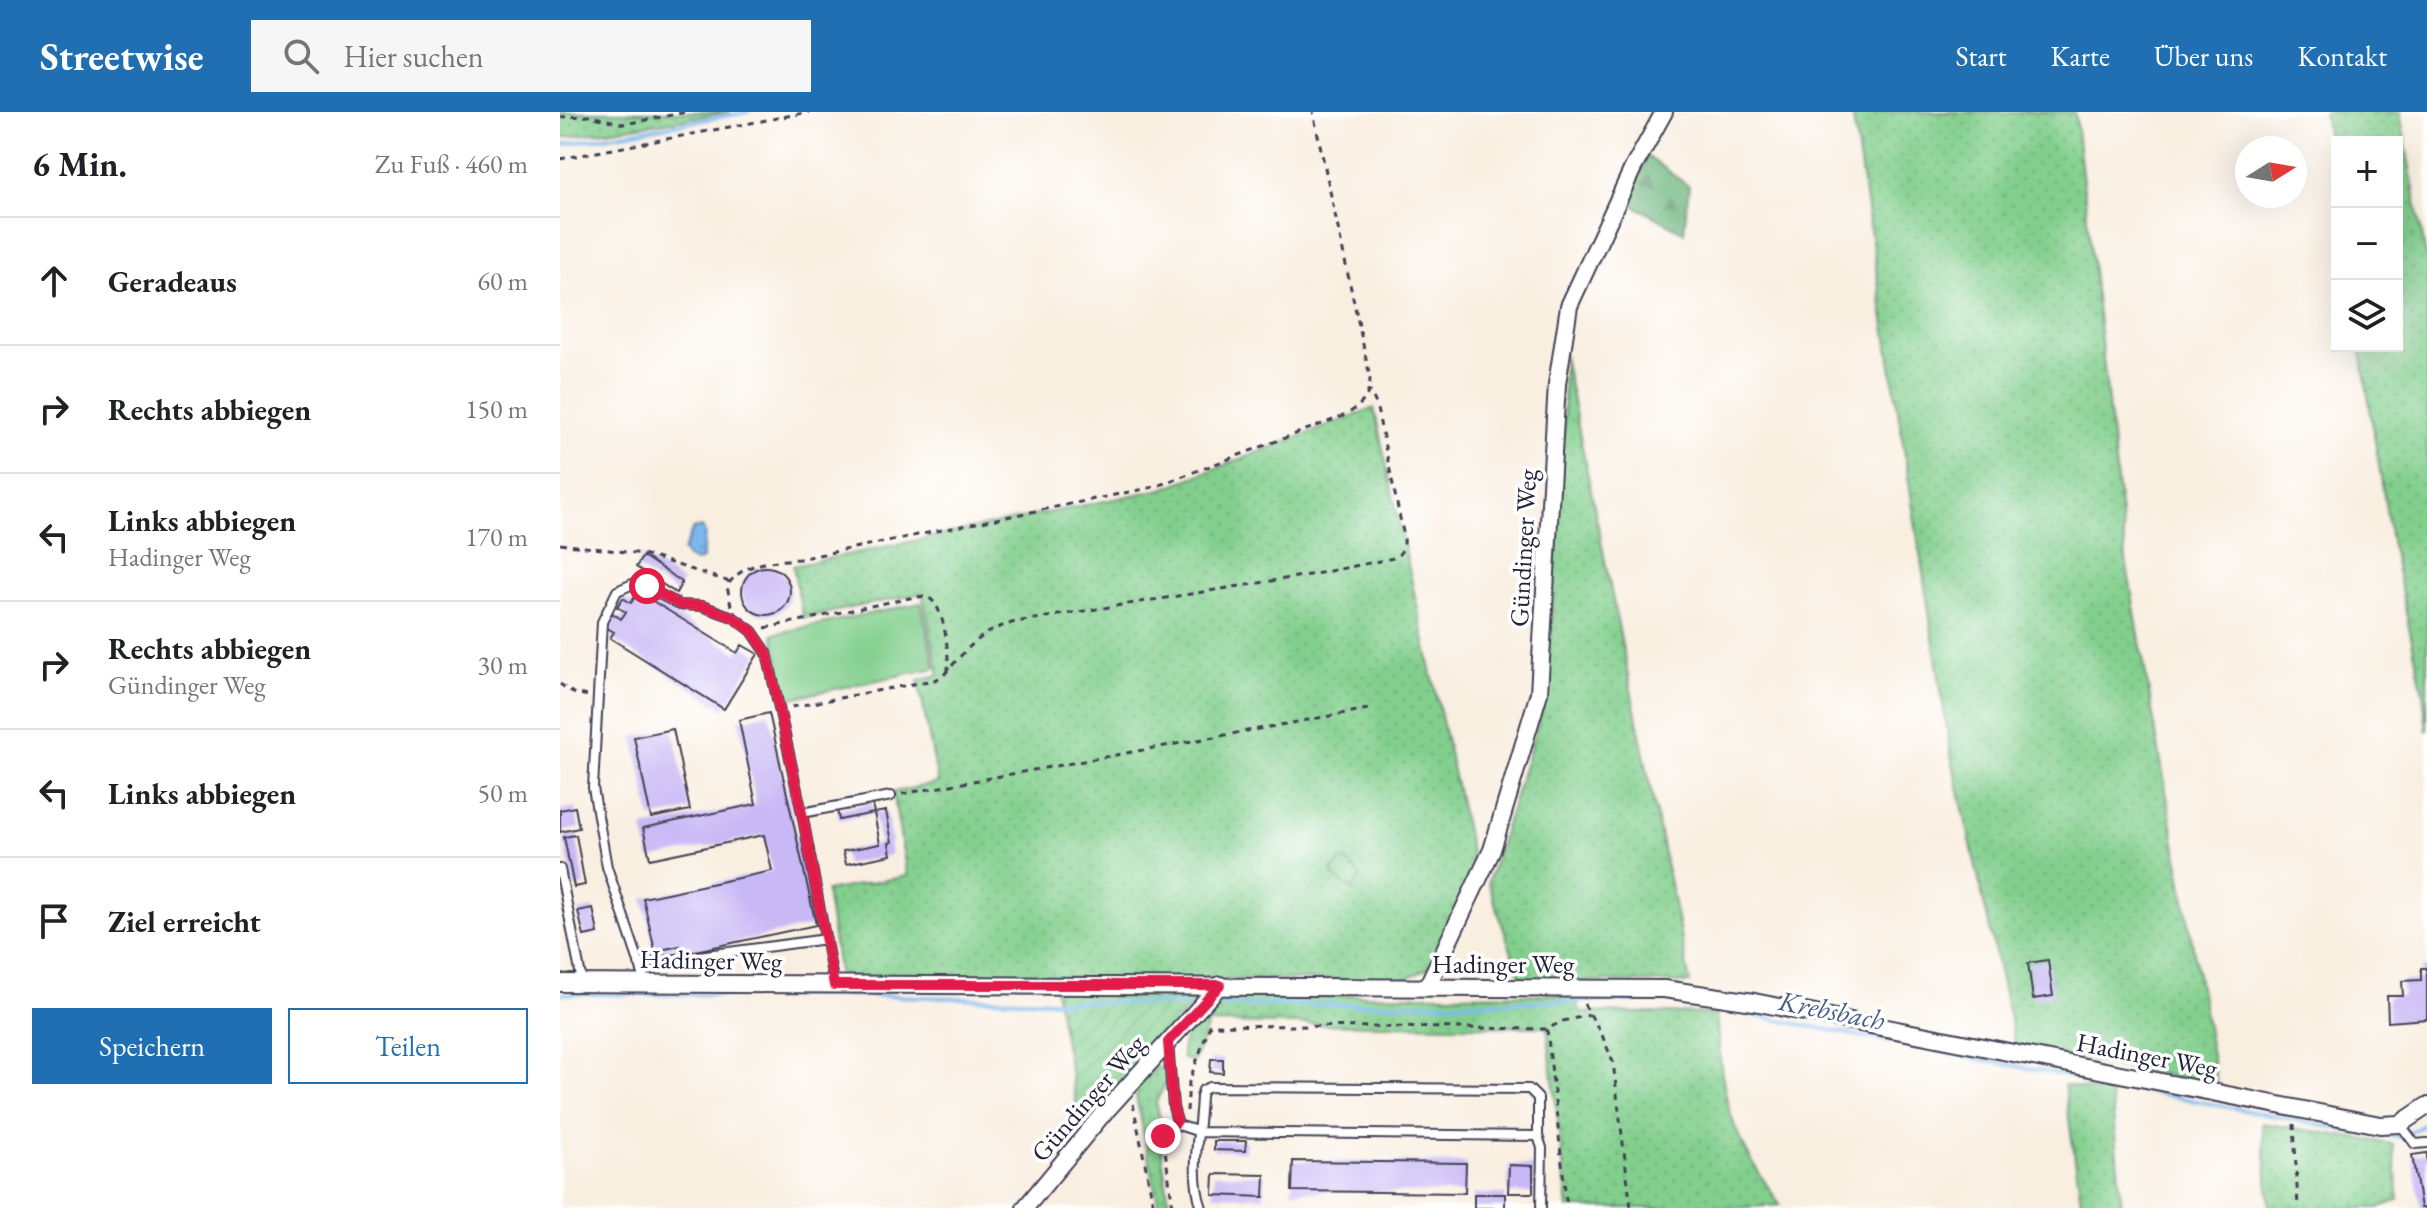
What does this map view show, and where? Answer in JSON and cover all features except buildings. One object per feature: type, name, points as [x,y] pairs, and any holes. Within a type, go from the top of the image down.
[{"type":"street","name":"Gündinger Weg","points":[[1427,987],[1492,850],[1539,693],[1557,384],[1569,306],[1633,168],[1664,112]]},
{"type":"street","name":"Hadinger Weg","points":[[560,983],[1664,989],[1704,993],[2370,1123],[2400,1125]]},
{"type":"street","name":"Gündinger Weg","points":[[1025,1208],[1129,1085],[1220,985]]},
{"type":"street","points":[[2400,1125],[2427,1106]]},
{"type":"lane","points":[[646,983],[607,867],[593,788],[602,622],[617,591],[637,582],[680,605],[702,606],[733,617],[752,631],[767,653],[802,813],[834,985]]},
{"type":"lane","points":[[802,813],[891,796]]},
{"type":"lane","points":[[560,869],[582,983]]},
{"type":"lane","points":[[639,964],[826,939]]},
{"type":"lane","points":[[1168,1042],[1173,1107],[1178,1125],[1185,1129],[1200,1132],[1538,1136]]},
{"type":"lane","points":[[1202,1208],[1196,1185],[1201,1096],[1203,1090],[1210,1087],[1529,1089],[1538,1098],[1538,1136],[1542,1148],[1541,1208]]},
{"type":"lane","points":[[2400,1125],[2415,1144],[2427,1143]]},
{"type":"path","points":[[560,117],[590,116],[625,124],[687,112]]},
{"type":"path","points":[[560,159],[809,112]]},
{"type":"path","points":[[779,709],[934,680],[948,670],[981,635],[1006,624],[1382,562],[1401,554],[1404,537],[1376,404],[1370,391],[1367,362],[1313,112]]},
{"type":"path","points":[[733,617],[727,586],[736,572],[762,563],[799,559],[1174,481],[1346,415],[1365,400],[1370,391]]},
{"type":"path","points":[[560,544],[643,554],[688,570],[707,572],[730,582]]},
{"type":"path","points":[[752,631],[914,597],[927,597],[939,614],[947,638],[948,670]]},
{"type":"path","points":[[560,684],[573,693],[599,698]]},
{"type":"path","points":[[891,796],[1368,709]]},
{"type":"path","points":[[1173,1208],[1163,1136],[1187,1113],[1189,1082],[1210,1025],[1547,1029],[1589,1013],[1613,1062],[1631,1208]]},
{"type":"path","points":[[1547,1029],[1567,1208]]},
{"type":"path","points":[[1129,1085],[1154,1208]]},
{"type":"path","points":[[2294,1129],[2298,1208]]},
{"type":"green space","points":[[560,112],[731,112],[560,138]]},
{"type":"green space","points":[[1852,112],[2075,112],[2126,560],[2217,1085],[2016,1047],[1951,755]]},
{"type":"green space","points":[[2324,112],[2400,112],[2427,262],[2427,732],[2423,693],[2392,547],[2361,352],[2403,352],[2403,136],[2331,136],[2331,157]]},
{"type":"green space","points":[[1647,156],[1689,186],[1684,233],[1624,200]]},
{"type":"green space","points":[[1563,352],[1690,983],[1521,980],[1488,882],[1547,695],[1564,420]]},
{"type":"green space","points":[[1374,408],[1475,872],[1431,967],[1402,980],[839,977],[826,891],[907,876],[893,792],[938,783],[918,680],[939,675],[922,593],[803,618],[793,566],[1162,489]]},
{"type":"green space","points":[[921,603],[935,668],[787,699],[773,634]]},
{"type":"green space","points":[[1341,861],[1347,861],[1361,877],[1352,890],[1333,876],[1334,869]]},
{"type":"green space","points":[[1055,990],[1205,991],[1081,1130]]},
{"type":"green space","points":[[1572,994],[1581,1012],[1716,1014],[1723,1079],[1736,1130],[1780,1205],[1568,1208],[1547,1027],[1209,1023],[1194,1061],[1183,1059],[1184,1043],[1199,1018],[1221,1001],[1240,996]]},
{"type":"green space","points":[[1157,1067],[1166,1070],[1169,1077],[1156,1102],[1163,1129],[1159,1136],[1170,1208],[1159,1208],[1136,1096],[1138,1087]]},
{"type":"green space","points":[[2064,1085],[2111,1094],[2122,1208],[2082,1207]]},
{"type":"green space","points":[[2262,1123],[2393,1144],[2399,1200],[2379,1208],[2270,1208]]},
{"type":"water","points":[[702,527],[705,533],[702,559],[695,562],[687,558],[683,551],[693,529]]},
{"type":"waterway","points":[[560,145],[749,112]]},
{"type":"waterway","points":[[560,994],[859,995],[1186,1005]]},
{"type":"waterway","name":"Krebsbach","points":[[1218,1006],[1674,1000],[2341,1129],[2402,1137],[2427,1123]]},
{"type":"route","points":[[647,586],[680,605],[702,606],[733,617],[752,631],[767,653],[802,813],[834,985],[1220,985],[1168,1042],[1177,1121],[1163,1136]]}]
